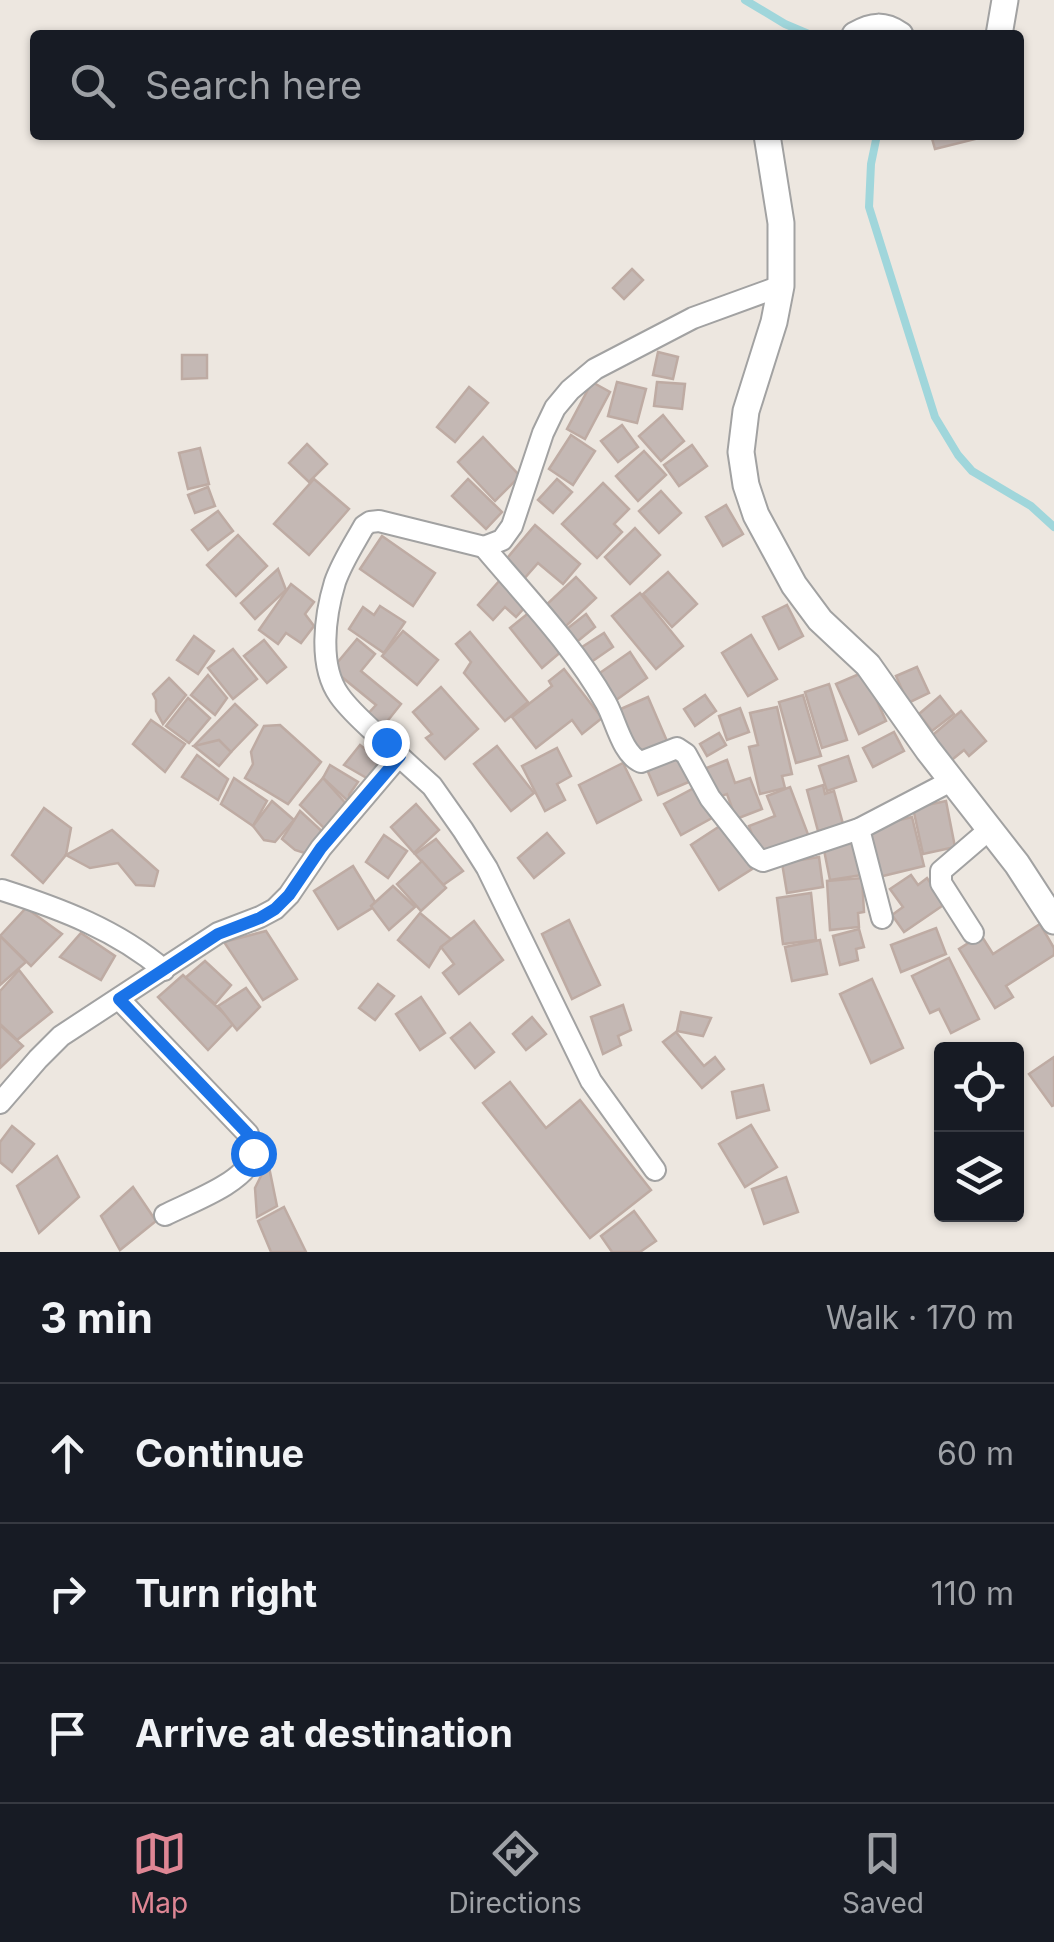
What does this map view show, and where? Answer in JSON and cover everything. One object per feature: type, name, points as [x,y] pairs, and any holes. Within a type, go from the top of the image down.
[{"type":"street","points":[[1000,30],[1005,0]]},
{"type":"street","points":[[863,30],[870,26],[891,30]]},
{"type":"street","points":[[768,140],[781,222],[781,286],[746,411],[741,452],[756,516],[794,584],[820,620],[868,664],[951,781],[1017,864],[1054,921]]},
{"type":"street","points":[[484,547],[502,540],[512,526],[543,433],[555,408],[570,390],[595,369],[693,318],[781,286]]},
{"type":"street","points":[[654,1170],[591,1081],[487,868],[464,830],[432,786],[349,708],[329,676],[329,608],[336,580],[364,526],[379,521],[402,525],[484,547],[571,650],[608,705],[631,757],[641,762],[677,748],[682,750],[710,798],[762,861],[859,829],[951,781]]},
{"type":"street","points":[[0,1104],[61,1036],[218,934],[275,909],[400,756]]},
{"type":"street","points":[[859,829],[882,918]]},
{"type":"street","points":[[973,934],[940,883],[940,877],[990,830]]},
{"type":"street","points":[[2,890],[92,924],[122,939],[164,970]]},
{"type":"street","points":[[119,999],[248,1134],[253,1153],[238,1178],[165,1214]]},
{"type":"building","points":[[932,140],[971,140],[935,149]]},
{"type":"building","points":[[632,269],[643,280],[624,299],[613,288]]},
{"type":"building","points":[[658,352],[678,357],[673,379],[653,375]]},
{"type":"building","points":[[182,355],[207,355],[207,378],[182,379]]},
{"type":"building","points":[[592,382],[610,392],[585,439],[567,429]]},
{"type":"building","points":[[617,382],[646,389],[637,423],[608,416]]},
{"type":"building","points":[[657,382],[685,384],[682,409],[654,406]]},
{"type":"building","points":[[469,387],[488,403],[455,442],[437,427]]},
{"type":"building","points":[[663,415],[684,441],[661,461],[639,436]]},
{"type":"building","points":[[622,425],[638,447],[618,462],[601,441]]},
{"type":"building","points":[[571,435],[595,451],[573,485],[549,469]]},
{"type":"building","points":[[483,437],[520,476],[495,501],[458,462]]},
{"type":"building","points":[[307,444],[327,464],[309,482],[289,463]]},
{"type":"building","points":[[692,445],[707,466],[679,486],[664,465]]},
{"type":"building","points":[[200,448],[209,484],[188,489],[179,453]]},
{"type":"building","points":[[644,451],[666,475],[638,501],[616,476]]},
{"type":"building","points":[[314,479],[349,509],[309,555],[274,524]]},
{"type":"building","points":[[468,479],[502,512],[486,529],[452,496]]},
{"type":"building","points":[[557,479],[572,492],[553,513],[538,500]]},
{"type":"building","points":[[603,483],[629,509],[614,524],[622,532],[597,558],[562,524]]},
{"type":"building","points":[[208,487],[215,506],[195,513],[188,495]]},
{"type":"building","points":[[661,491],[681,513],[659,533],[639,511]]},
{"type":"building","points":[[726,505],[743,534],[723,546],[706,517]]},
{"type":"building","points":[[218,511],[233,531],[208,550],[192,530]]},
{"type":"building","points":[[535,525],[580,564],[563,584],[538,563],[523,580],[503,563]]},
{"type":"building","points":[[635,528],[660,555],[630,584],[605,557]]},
{"type":"building","points":[[238,535],[267,566],[236,596],[207,565]]},
{"type":"building","points":[[382,536],[435,573],[413,606],[360,569]]},
{"type":"building","points":[[278,569],[286,590],[255,619],[241,603]]},
{"type":"building","points":[[668,572],[697,604],[672,627],[643,594]]},
{"type":"building","points":[[576,577],[596,598],[565,627],[545,606]]},
{"type":"building","points":[[500,580],[527,605],[516,617],[505,607],[493,620],[478,605]]},
{"type":"building","points":[[291,584],[314,602],[305,614],[314,626],[301,643],[286,633],[278,644],[259,630]]},
{"type":"building","points":[[640,593],[683,646],[656,669],[612,616]]},
{"type":"building","points":[[787,605],[803,636],[779,649],[763,617]]},
{"type":"building","points":[[380,606],[405,622],[384,653],[349,629],[363,607],[374,615]]},
{"type":"building","points":[[531,611],[563,650],[542,668],[510,628]]},
{"type":"building","points":[[586,614],[595,627],[573,645],[563,632]]},
{"type":"building","points":[[403,631],[438,660],[417,685],[382,656]]},
{"type":"building","points":[[470,632],[528,702],[505,721],[464,673],[471,662],[456,644]]},
{"type":"building","points":[[604,633],[613,647],[584,667],[574,652]]},
{"type":"building","points":[[751,635],[777,679],[748,696],[722,653]]},
{"type":"building","points":[[194,636],[214,651],[198,674],[177,660]]},
{"type":"building","points":[[357,639],[375,654],[361,671],[401,704],[381,729],[366,716],[376,705],[332,669]]},
{"type":"building","points":[[264,640],[286,667],[267,683],[244,656]]},
{"type":"building","points":[[233,649],[257,679],[233,699],[208,668]]},
{"type":"building","points":[[630,652],[647,678],[612,703],[594,677]]},
{"type":"building","points":[[917,667],[929,693],[908,703],[896,676]]},
{"type":"building","points":[[564,669],[602,718],[582,734],[572,720],[536,748],[512,717],[552,686],[549,681]]},
{"type":"building","points":[[864,672],[886,721],[859,734],[836,684]]},
{"type":"building","points":[[208,675],[227,698],[215,715],[191,695]]},
{"type":"building","points":[[169,678],[186,695],[163,724],[153,694]]},
{"type":"building","points":[[829,684],[847,740],[822,748],[805,692]]},
{"type":"building","points":[[441,687],[478,729],[445,759],[426,738],[432,734],[413,712]]},
{"type":"building","points":[[705,695],[716,711],[695,726],[684,709]]},
{"type":"building","points":[[803,695],[821,756],[796,763],[779,702]]},
{"type":"building","points":[[940,696],[954,714],[932,731],[919,714]]},
{"type":"building","points":[[648,697],[667,741],[633,756],[614,712]]},
{"type":"building","points":[[188,698],[210,718],[189,743],[166,726]]},
{"type":"building","points":[[235,704],[257,725],[231,752],[194,746]]},
{"type":"building","points":[[777,707],[792,774],[782,776],[785,788],[760,794],[749,747],[758,745],[750,713]]},
{"type":"building","points":[[740,708],[749,732],[727,740],[719,716]]},
{"type":"building","points":[[961,711],[986,741],[969,756],[964,750],[948,763],[928,739]]},
{"type":"building","points":[[151,720],[185,744],[165,772],[133,744]]},
{"type":"building","points":[[280,725],[321,762],[288,804],[245,778],[253,764],[251,752],[264,726]]},
{"type":"building","points":[[894,732],[904,751],[873,767],[863,748]]},
{"type":"building","points":[[719,733],[726,745],[707,756],[700,744]]},
{"type":"building","points":[[219,740],[231,752],[219,766],[194,746]]},
{"type":"building","points":[[360,745],[385,765],[370,780],[344,765]]},
{"type":"building","points":[[497,746],[534,793],[511,811],[474,764]]},
{"type":"building","points":[[557,748],[571,776],[557,784],[565,800],[545,811],[522,766]]},
{"type":"building","points":[[678,751],[691,781],[658,795],[645,765]]},
{"type":"building","points":[[197,755],[228,779],[218,800],[182,777]]},
{"type":"building","points":[[848,756],[856,781],[827,791],[819,766]]},
{"type":"building","points":[[727,760],[735,783],[750,778],[762,809],[736,819],[727,794],[715,798],[704,769]]},
{"type":"building","points":[[623,763],[641,800],[597,823],[579,785]]},
{"type":"building","points":[[330,765],[358,782],[349,802],[323,778]]},
{"type":"building","points":[[234,778],[267,801],[253,826],[221,804]]},
{"type":"building","points":[[323,778],[348,806],[326,830],[300,805]]},
{"type":"building","points":[[823,785],[825,794],[834,791],[843,824],[818,831],[807,790]]},
{"type":"building","points":[[696,787],[712,818],[681,835],[664,804]]},
{"type":"building","points":[[790,787],[809,837],[760,857],[749,826],[775,816],[767,796]]},
{"type":"building","points":[[272,801],[294,820],[275,842],[264,840],[253,826]]},
{"type":"building","points":[[946,801],[955,847],[923,854],[913,808]]},
{"type":"building","points":[[416,804],[439,830],[414,853],[391,827]]},
{"type":"building","points":[[44,808],[71,828],[66,855],[43,883],[12,855]]},
{"type":"building","points":[[300,811],[326,835],[308,854],[295,850],[282,839]]},
{"type":"building","points":[[912,817],[924,866],[879,877],[867,828]]},
{"type":"building","points":[[723,824],[752,869],[719,890],[691,845]]},
{"type":"building","points":[[112,830],[158,871],[154,886],[136,885],[118,863],[90,868],[66,855]]},
{"type":"building","points":[[547,833],[564,853],[534,878],[518,858]]},
{"type":"building","points":[[384,835],[407,851],[388,878],[366,862]]},
{"type":"building","points":[[856,837],[862,875],[830,880],[823,845]]},
{"type":"building","points":[[436,839],[463,871],[443,885],[415,854]]},
{"type":"building","points":[[819,857],[823,887],[787,893],[782,863]]},
{"type":"building","points":[[422,861],[446,888],[421,911],[397,884]]},
{"type":"building","points":[[353,866],[377,905],[338,929],[314,891]]},
{"type":"building","points":[[911,875],[918,885],[927,878],[945,904],[904,932],[892,915],[903,907],[890,889]]},
{"type":"building","points":[[862,878],[864,912],[858,913],[859,927],[830,930],[827,881]]},
{"type":"building","points":[[393,886],[415,907],[389,930],[371,906]]},
{"type":"building","points":[[811,893],[816,940],[783,944],[777,898]]},
{"type":"building","points":[[26,908],[62,934],[31,966],[0,936]]},
{"type":"building","points":[[420,913],[452,940],[441,947],[429,967],[398,940]]},
{"type":"building","points":[[569,920],[600,985],[572,999],[542,934]]},
{"type":"building","points":[[474,921],[503,960],[459,994],[443,973],[454,964],[441,947]]},
{"type":"building","points":[[1040,924],[1054,955],[1006,986],[1013,997],[995,1008],[959,949],[981,935],[993,954]]},
{"type":"building","points":[[936,928],[946,954],[901,972],[891,945]]},
{"type":"building","points":[[859,929],[864,947],[856,949],[858,960],[840,965],[833,936]]},
{"type":"building","points":[[266,931],[297,979],[263,1000],[224,942]]},
{"type":"building","points":[[81,933],[115,956],[101,980],[60,957]]},
{"type":"building","points":[[0,936],[26,962],[0,985]]},
{"type":"building","points":[[820,940],[827,974],[792,981],[785,947]]},
{"type":"building","points":[[949,958],[979,1019],[951,1033],[939,1009],[930,1013],[912,976]]},
{"type":"building","points":[[205,961],[231,985],[215,1004],[185,978]]},
{"type":"building","points":[[19,970],[52,1012],[17,1040],[0,1024],[0,991]]},
{"type":"building","points":[[183,975],[234,1023],[208,1050],[158,997]]},
{"type":"building","points":[[872,979],[903,1048],[871,1063],[840,994]]},
{"type":"building","points":[[378,984],[394,996],[375,1020],[359,1008]]},
{"type":"building","points":[[246,988],[260,1007],[237,1030],[218,1006]]},
{"type":"building","points":[[421,997],[445,1033],[420,1050],[396,1014]]},
{"type":"building","points":[[623,1005],[631,1030],[618,1036],[621,1045],[603,1054],[591,1017]]},
{"type":"building","points":[[681,1012],[711,1018],[703,1036],[677,1031]]},
{"type":"building","points":[[532,1017],[546,1034],[526,1050],[513,1034]]},
{"type":"building","points":[[470,1023],[494,1052],[475,1068],[451,1038]]},
{"type":"building","points":[[0,1025],[23,1046],[0,1068]]},
{"type":"building","points":[[676,1032],[704,1066],[715,1057],[724,1069],[702,1088],[663,1042]]},
{"type":"building","points":[[1054,1057],[1054,1105],[1052,1106],[1029,1074]]},
{"type":"building","points":[[510,1082],[546,1128],[580,1100],[651,1190],[590,1238],[483,1103]]},
{"type":"building","points":[[763,1085],[769,1110],[737,1118],[732,1092]]},
{"type":"building","points":[[751,1125],[777,1167],[745,1187],[719,1144]]},
{"type":"building","points":[[12,1126],[34,1144],[12,1172],[0,1162],[0,1142]]},
{"type":"building","points":[[57,1156],[79,1197],[39,1233],[17,1186]]},
{"type":"building","points":[[268,1162],[277,1206],[257,1217],[255,1188]]},
{"type":"building","points":[[786,1177],[798,1212],[764,1224],[752,1189]]},
{"type":"building","points":[[133,1187],[156,1221],[120,1250],[101,1216]]},
{"type":"building","points":[[284,1207],[306,1252],[271,1252],[258,1221]]},
{"type":"building","points":[[634,1211],[656,1241],[640,1252],[612,1252],[601,1236]]},
{"type":"waterway","points":[[745,0],[799,30]]},
{"type":"waterway","points":[[876,140],[869,207],[935,417],[972,471],[1031,506],[1054,527]]},
{"type":"route","points":[[253,1153],[248,1134],[119,999],[218,934],[275,909],[400,756],[386,742]]}]
